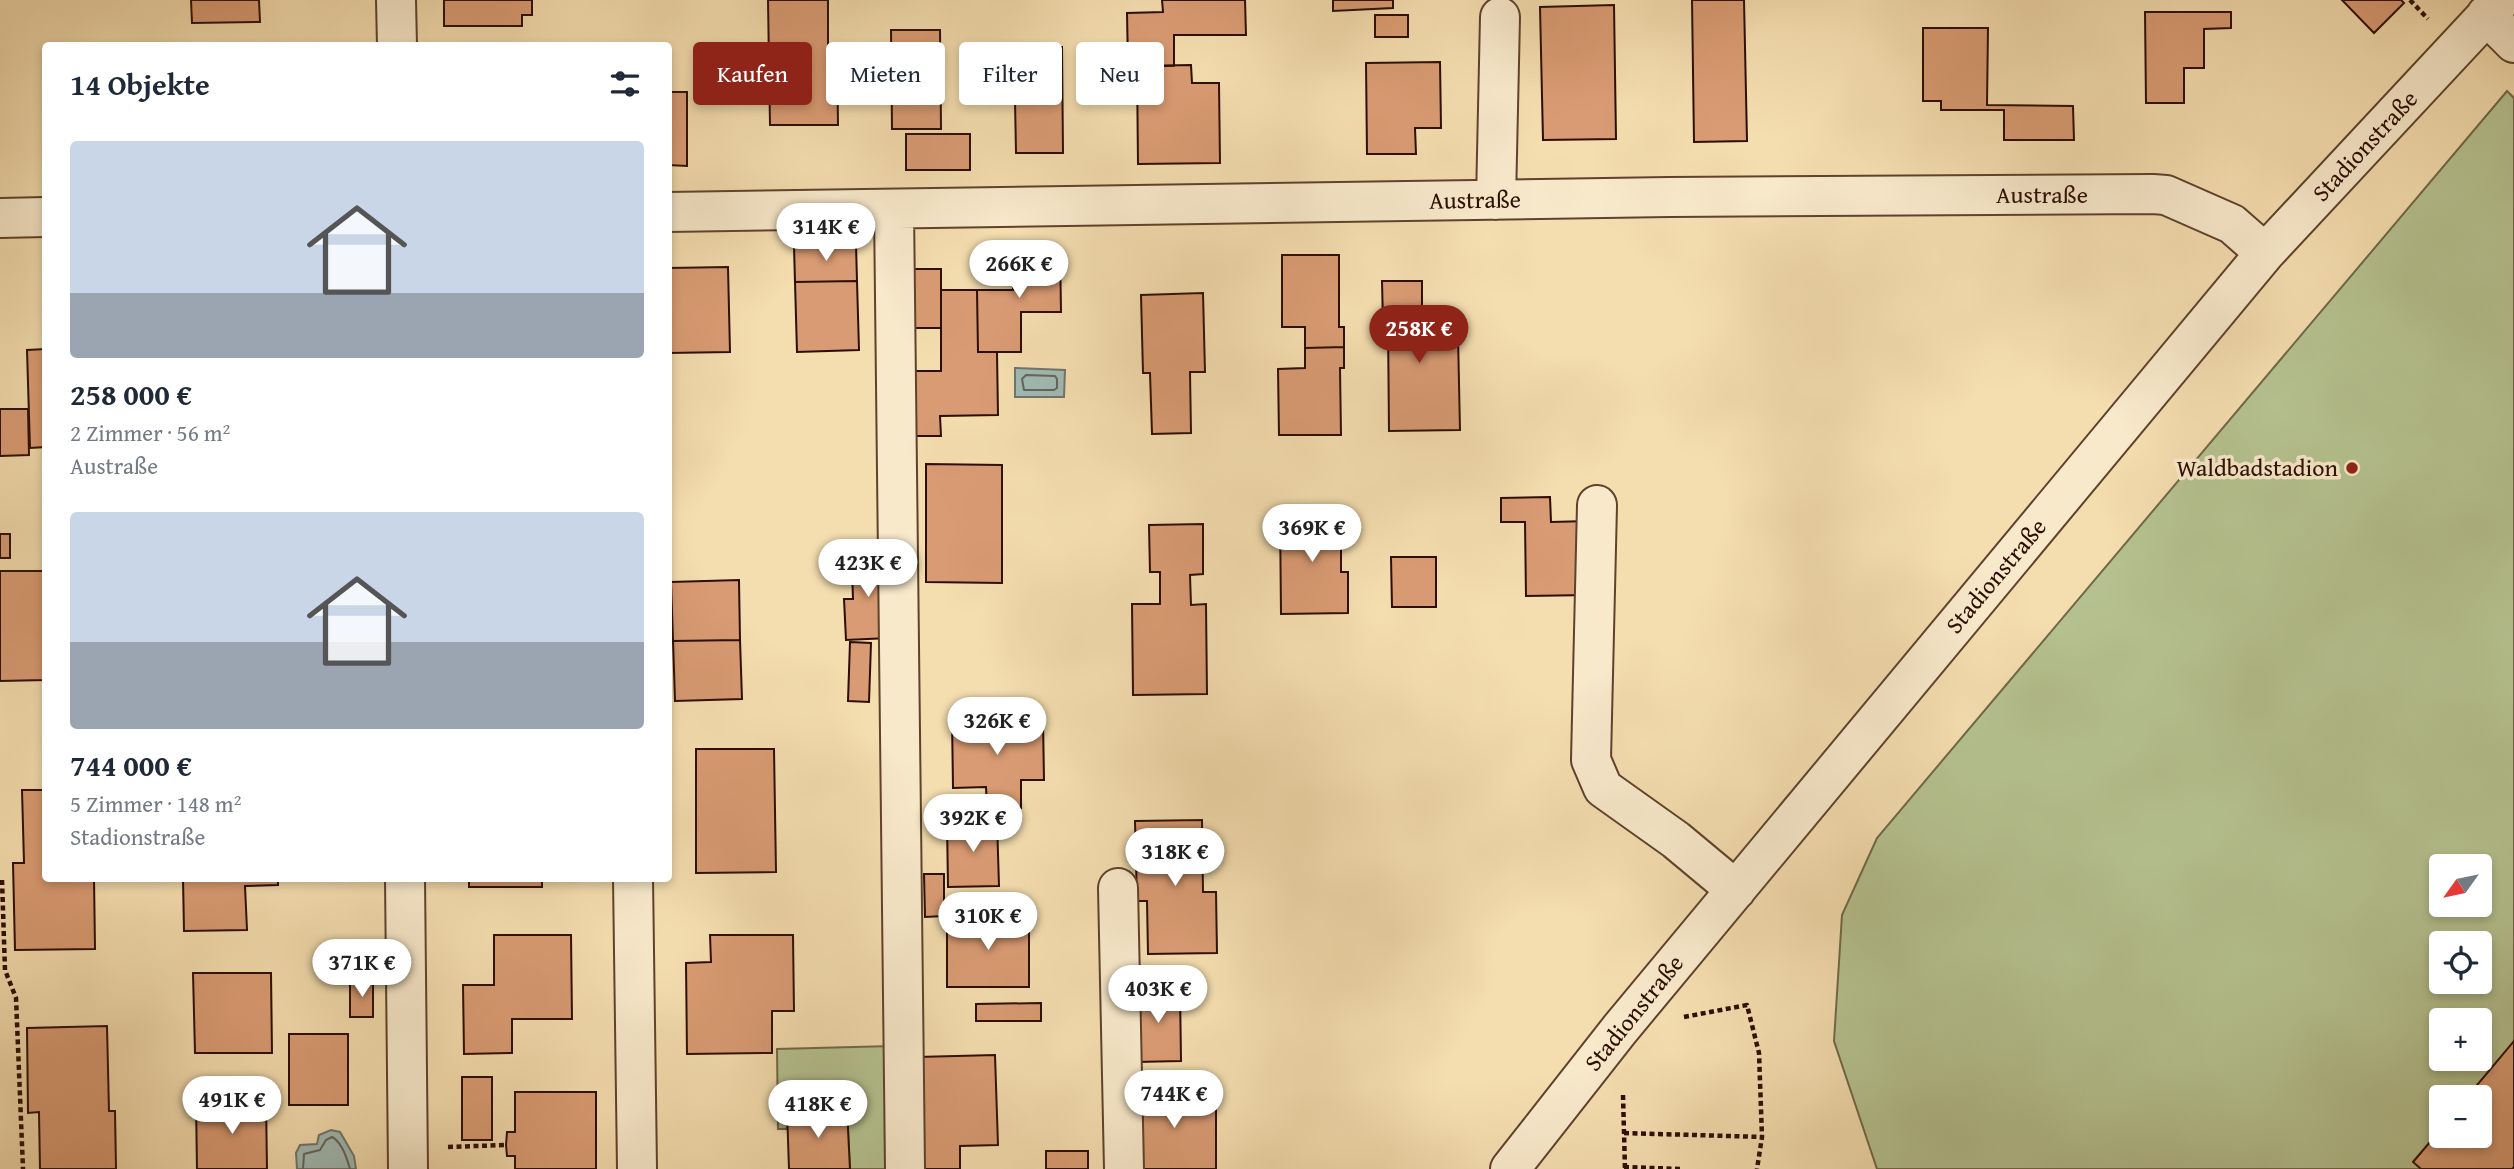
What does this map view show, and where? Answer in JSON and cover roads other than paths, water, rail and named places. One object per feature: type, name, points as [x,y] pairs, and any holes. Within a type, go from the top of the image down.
[{"type":"street","points":[[396,0],[397,42]]},
{"type":"street","points":[[2494,7],[2514,43]]},
{"type":"street","name":"Stadionstraße","points":[[1510,1169],[1620,1029],[2265,253],[2494,7]]},
{"type":"street","points":[[1496,200],[1500,17]]},
{"type":"street","name":"Austraße","points":[[672,212],[1496,200],[2166,195],[2232,224],[2265,253]]},
{"type":"street","points":[[894,209],[905,1169]]},
{"type":"street","points":[[0,218],[42,218]]},
{"type":"street","points":[[1597,505],[1591,760],[1603,788],[1676,840],[1736,890]]},
{"type":"street","points":[[405,882],[408,1159]]},
{"type":"street","points":[[634,882],[637,1169]]},
{"type":"street","points":[[1118,888],[1124,1169]]},
{"type":"water","points":[[1015,368],[1065,370],[1064,397],[1015,397]]},
{"type":"water","points":[[331,1130],[340,1132],[354,1156],[356,1169],[297,1169],[296,1153],[300,1145],[317,1144],[319,1135]]},
{"type":"place","name":"Waldbadstadion","points":[[2352,468]]}]
